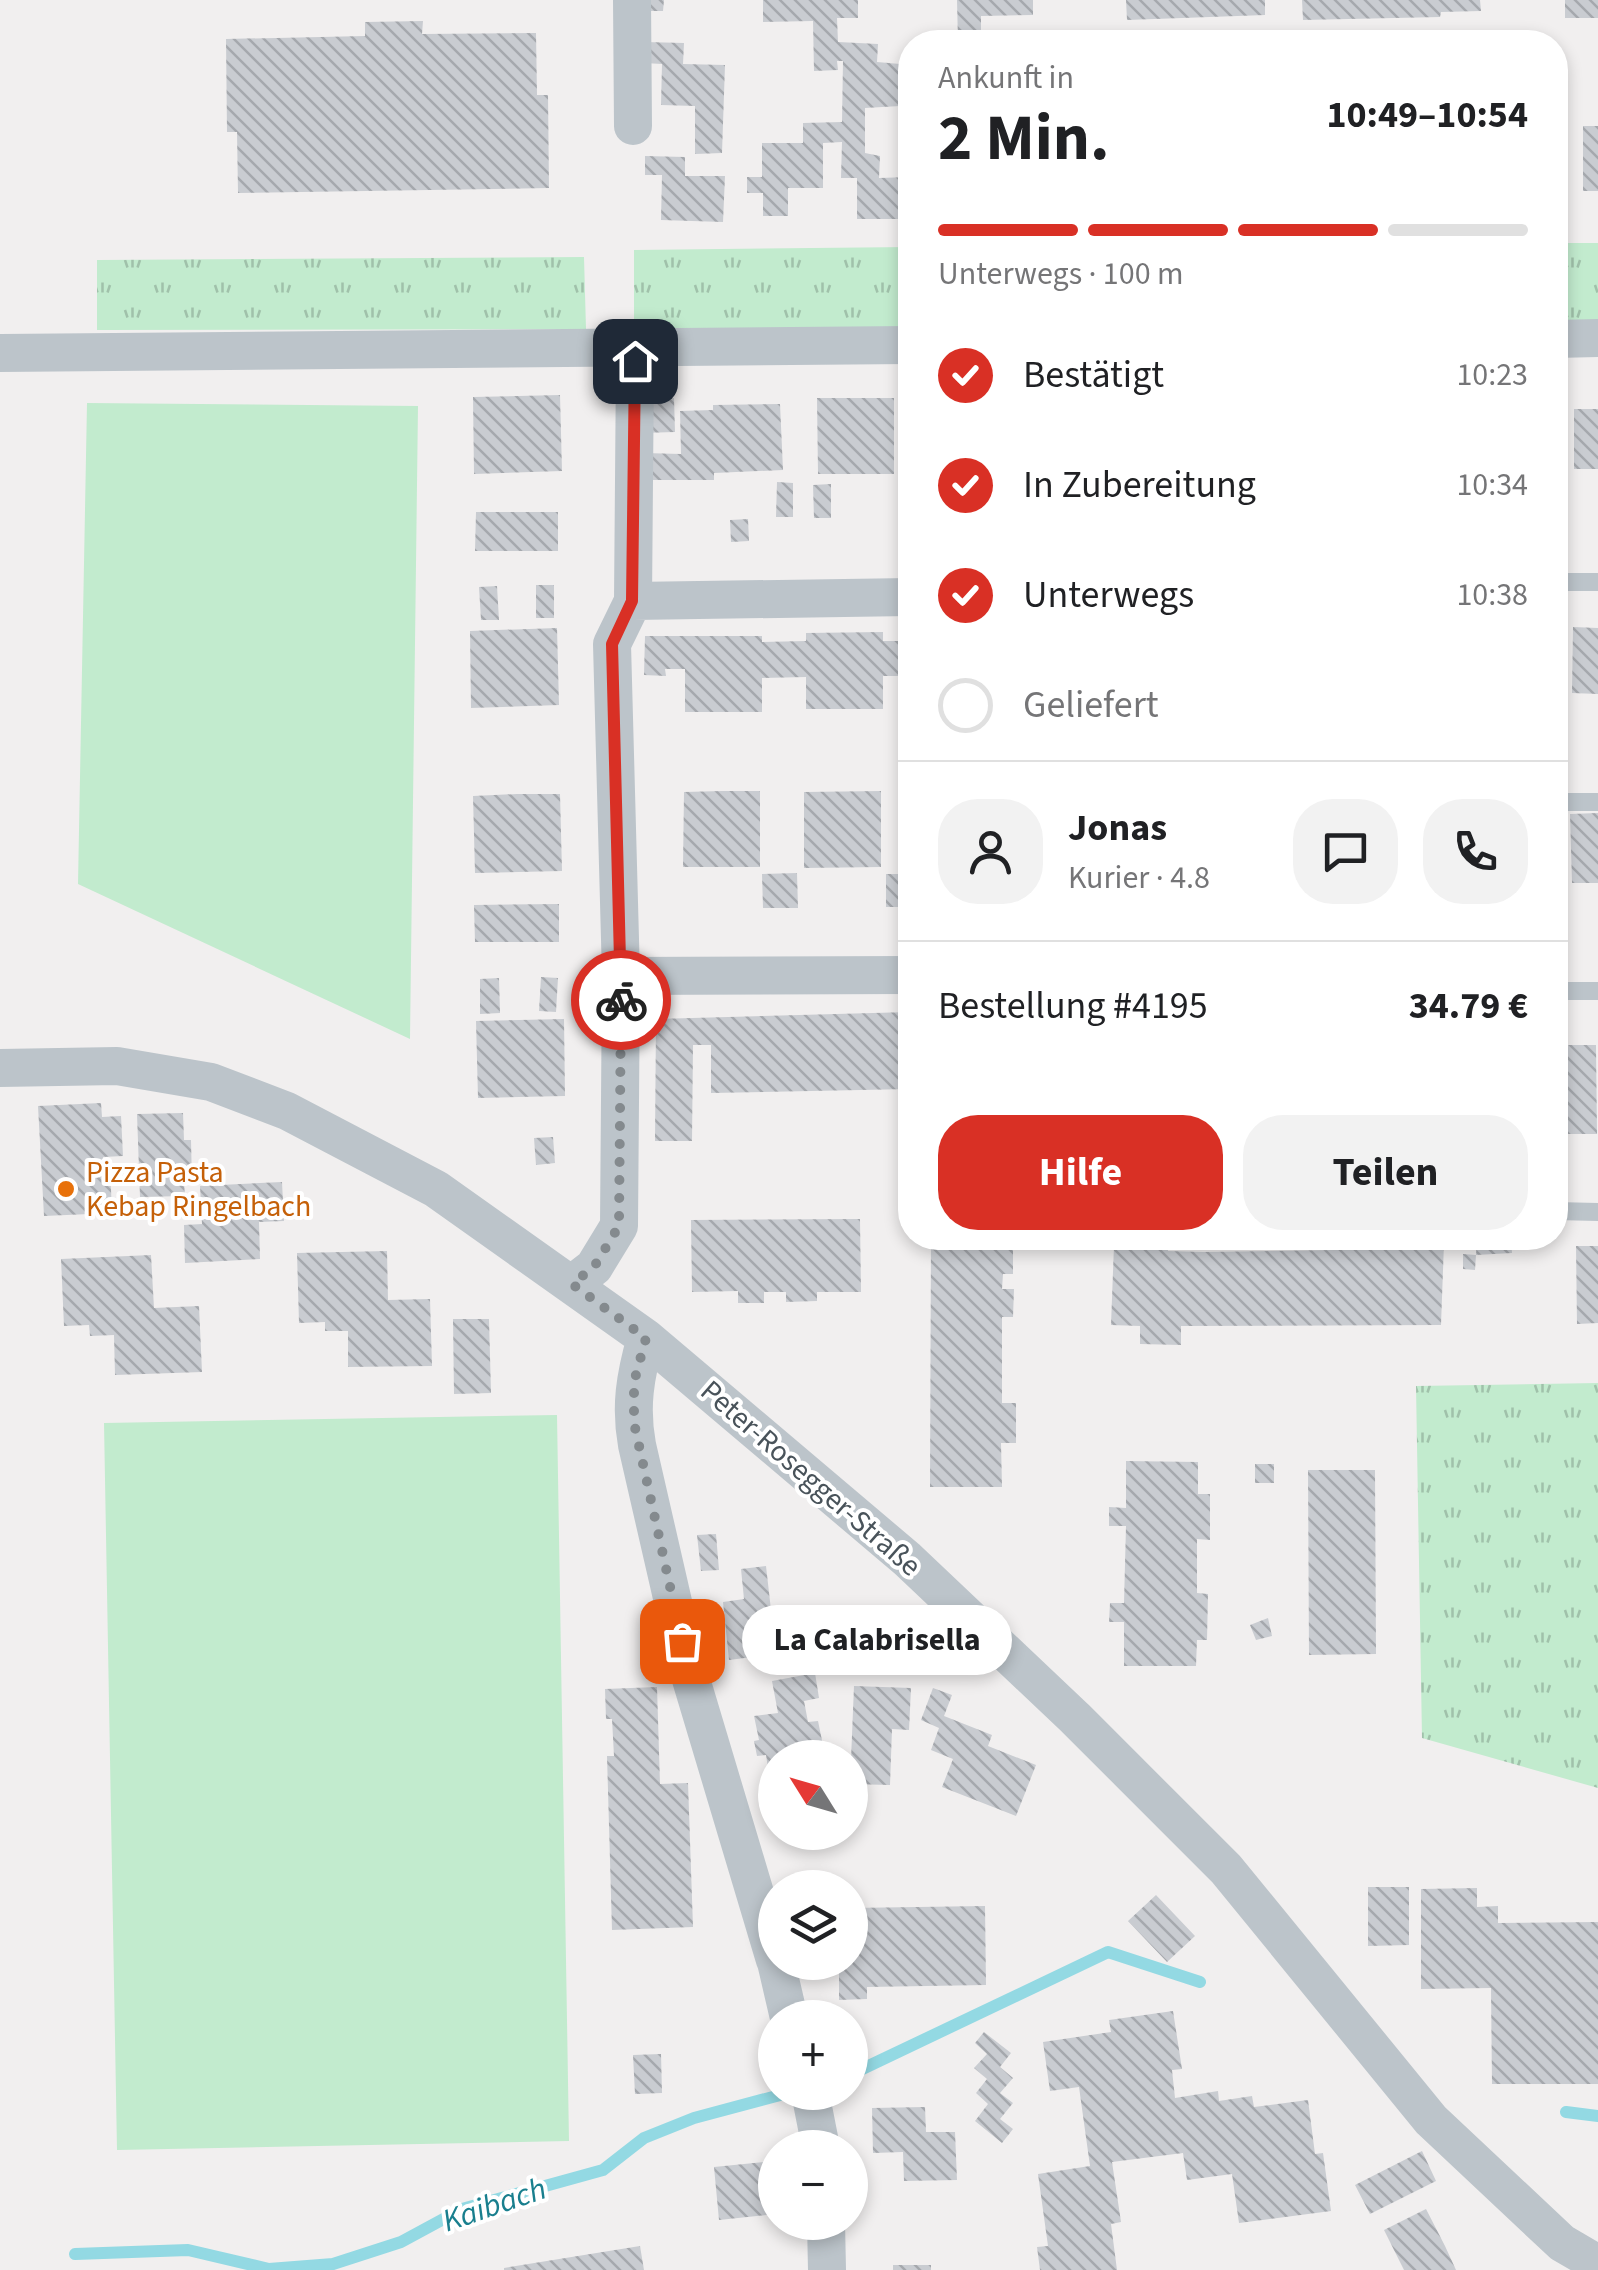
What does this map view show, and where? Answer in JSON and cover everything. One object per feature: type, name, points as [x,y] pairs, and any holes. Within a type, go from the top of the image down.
[{"type":"street","points":[[632,0],[633,126]]},
{"type":"street","points":[[1568,339],[1598,338]]},
{"type":"street","points":[[0,353],[898,345]]},
{"type":"street","points":[[572,1284],[594,1267],[619,1226],[622,976],[612,644],[632,601],[635,361]]},
{"type":"street","points":[[632,601],[898,597]]},
{"type":"street","points":[[622,976],[898,974]]},
{"type":"street","name":"Peter-Rosegger-Straße","points":[[0,1068],[117,1066],[211,1082],[287,1112],[436,1189],[646,1338],[906,1560],[1075,1718],[1226,1869],[1431,2120],[1562,2242],[1598,2264]]},
{"type":"street","points":[[646,1338],[634,1382],[638,1445],[690,1676],[758,1904]]},
{"type":"street","points":[[827,2240],[828,2270]]},
{"type":"lane","points":[[1568,582],[1598,582]]},
{"type":"lane","points":[[1568,802],[1598,802]]},
{"type":"lane","points":[[1568,991],[1598,991]]},
{"type":"lane","points":[[1568,1211],[1598,1212]]},
{"type":"green space","points":[[1568,243],[1598,243],[1598,338],[1568,339]]},
{"type":"green space","points":[[898,247],[898,345],[634,347],[634,250]]},
{"type":"green space","points":[[584,257],[586,329],[97,330],[97,260]]},
{"type":"green space","points":[[87,403],[418,406],[410,1039],[78,884]]},
{"type":"green space","points":[[1598,1383],[1598,1788],[1422,1738],[1416,1386]]},
{"type":"green space","points":[[557,1415],[569,2141],[117,2150],[104,1423]]},
{"type":"building","points":[[646,0],[664,0],[663,11],[646,11]]},
{"type":"building","points":[[763,0],[858,0],[858,18],[837,18],[838,42],[878,44],[877,62],[898,64],[898,106],[865,108],[865,153],[880,156],[879,178],[898,177],[898,219],[857,219],[857,178],[841,178],[842,142],[823,143],[823,188],[788,188],[788,216],[763,216],[763,193],[747,193],[747,177],[762,177],[762,143],[803,143],[803,123],[842,122],[843,61],[837,61],[838,70],[814,71],[813,21],[763,22]]},
{"type":"building","points":[[957,0],[1033,0],[1033,15],[981,16],[981,30],[958,30]]},
{"type":"building","points":[[1126,0],[1265,0],[1265,15],[1127,20]]},
{"type":"building","points":[[1302,0],[1480,0],[1481,11],[1441,12],[1440,17],[1303,20]]},
{"type":"building","points":[[1565,0],[1598,0],[1598,18],[1565,18]]},
{"type":"building","points":[[423,21],[422,34],[536,33],[537,95],[548,95],[549,188],[238,193],[237,132],[227,132],[226,39],[365,36],[365,22]]},
{"type":"building","points":[[645,42],[684,43],[683,64],[725,65],[722,153],[695,154],[695,106],[661,105],[662,64],[644,63]]},
{"type":"building","points":[[1583,126],[1598,126],[1598,191],[1583,191]]},
{"type":"building","points":[[645,156],[685,157],[685,176],[725,176],[723,222],[661,220],[662,175],[645,175]]},
{"type":"building","points":[[560,395],[562,471],[474,474],[473,397]]},
{"type":"building","points":[[674,398],[675,432],[642,433],[642,399]]},
{"type":"building","points":[[817,398],[894,398],[894,474],[818,474]]},
{"type":"building","points":[[780,404],[783,470],[714,473],[714,480],[643,480],[644,453],[681,454],[680,411],[713,410],[713,405]]},
{"type":"building","points":[[1574,409],[1598,409],[1598,469],[1574,469]]},
{"type":"building","points":[[777,482],[793,483],[793,517],[776,517]]},
{"type":"building","points":[[831,484],[831,518],[814,518],[813,485]]},
{"type":"building","points":[[476,512],[558,512],[558,551],[475,551]]},
{"type":"building","points":[[748,519],[749,541],[731,542],[730,520]]},
{"type":"building","points":[[536,585],[554,585],[554,618],[536,618]]},
{"type":"building","points":[[497,586],[499,620],[481,620],[479,587]]},
{"type":"building","points":[[1573,627],[1598,628],[1598,694],[1572,693]]},
{"type":"building","points":[[557,628],[559,705],[471,708],[470,631]]},
{"type":"building","points":[[883,632],[883,641],[898,641],[898,676],[883,676],[883,709],[806,709],[806,677],[762,678],[762,712],[685,712],[685,669],[665,669],[666,676],[644,675],[645,636],[762,636],[762,642],[806,641],[806,633]]},
{"type":"building","points":[[760,791],[760,867],[683,867],[684,792]]},
{"type":"building","points":[[881,791],[881,867],[804,868],[804,792]]},
{"type":"building","points":[[560,794],[562,871],[475,873],[473,796]]},
{"type":"building","points":[[1598,813],[1598,883],[1572,883],[1570,814]]},
{"type":"building","points":[[797,873],[798,908],[763,908],[762,874]]},
{"type":"building","points":[[886,874],[898,874],[898,907],[886,907]]},
{"type":"building","points":[[559,904],[559,942],[475,942],[474,905]]},
{"type":"building","points":[[541,977],[558,978],[556,1012],[539,1011]]},
{"type":"building","points":[[499,978],[500,1013],[480,1014],[480,979]]},
{"type":"building","points":[[898,1012],[898,1089],[711,1093],[711,1045],[693,1045],[692,1141],[655,1141],[656,1019]]},
{"type":"building","points":[[564,1019],[565,1096],[478,1098],[476,1021]]},
{"type":"building","points":[[1568,1045],[1596,1045],[1597,1134],[1568,1134]]},
{"type":"building","points":[[101,1103],[102,1117],[121,1116],[123,1156],[103,1157],[104,1167],[110,1166],[112,1213],[44,1216],[38,1106]]},
{"type":"building","points":[[183,1113],[184,1140],[191,1140],[192,1183],[184,1183],[185,1196],[140,1197],[137,1114]]},
{"type":"building","points":[[553,1137],[555,1163],[536,1165],[534,1138]]},
{"type":"building","points":[[282,1182],[284,1221],[259,1222],[260,1259],[185,1263],[184,1225],[202,1224],[200,1186]]},
{"type":"building","points":[[860,1219],[861,1292],[817,1292],[817,1301],[786,1302],[786,1292],[764,1292],[764,1303],[738,1303],[738,1291],[692,1292],[691,1220]]},
{"type":"building","points":[[1576,1246],[1598,1246],[1598,1323],[1577,1324]]},
{"type":"building","points":[[931,1250],[1013,1250],[1013,1274],[1003,1274],[1002,1289],[1014,1289],[1013,1317],[1002,1317],[1002,1403],[1016,1403],[1016,1443],[1001,1443],[1002,1487],[930,1487]]},
{"type":"building","points":[[1114,1250],[1444,1250],[1441,1325],[1181,1326],[1181,1345],[1140,1344],[1140,1326],[1111,1325]]},
{"type":"building","points":[[1476,1250],[1512,1250],[1512,1253],[1476,1255]]},
{"type":"building","points":[[387,1251],[388,1300],[430,1299],[432,1366],[348,1367],[348,1331],[325,1331],[325,1322],[299,1323],[297,1253]]},
{"type":"building","points":[[1463,1254],[1476,1255],[1475,1270],[1463,1269]]},
{"type":"building","points":[[151,1255],[154,1308],[199,1306],[202,1372],[115,1375],[114,1335],[90,1336],[89,1325],[64,1326],[61,1259]]},
{"type":"building","points":[[453,1319],[489,1319],[491,1393],[454,1394]]},
{"type":"building","points":[[1126,1461],[1198,1462],[1198,1494],[1210,1494],[1210,1540],[1197,1539],[1197,1593],[1208,1594],[1207,1640],[1197,1640],[1196,1666],[1124,1666],[1124,1622],[1109,1622],[1110,1603],[1124,1603],[1126,1526],[1109,1526],[1109,1507],[1126,1508]]},
{"type":"building","points":[[1255,1464],[1274,1464],[1274,1483],[1255,1483]]},
{"type":"building","points":[[1308,1470],[1375,1470],[1376,1654],[1309,1655]]},
{"type":"building","points":[[716,1534],[719,1570],[701,1571],[697,1535]]},
{"type":"building","points":[[766,1566],[776,1654],[729,1660],[723,1602],[744,1599],[741,1569]]},
{"type":"building","points":[[1268,1618],[1272,1636],[1256,1640],[1250,1625]]},
{"type":"building","points":[[815,1673],[819,1698],[804,1701],[808,1722],[818,1721],[822,1740],[759,1740],[754,1716],[778,1713],[772,1681]]},
{"type":"building","points":[[854,1686],[911,1688],[909,1730],[892,1729],[890,1785],[868,1784],[868,1740],[852,1740]]},
{"type":"building","points":[[657,1687],[660,1784],[688,1783],[693,1927],[612,1930],[607,1756],[614,1756],[612,1719],[606,1719],[605,1689]]},
{"type":"building","points":[[933,1688],[952,1695],[944,1716],[992,1735],[988,1746],[1036,1765],[1016,1816],[942,1787],[953,1759],[931,1750],[939,1728],[921,1720]]},
{"type":"building","points":[[1368,1887],[1409,1887],[1409,1945],[1368,1946]]},
{"type":"building","points":[[1477,1888],[1477,1907],[1498,1906],[1498,1923],[1598,1922],[1598,2084],[1492,2084],[1491,1988],[1421,1989],[1421,1889]]},
{"type":"building","points":[[1156,1895],[1195,1936],[1167,1962],[1128,1921]]},
{"type":"building","points":[[985,1906],[986,1985],[867,1987],[867,1999],[839,2000],[839,1980],[868,1980],[868,1908]]},
{"type":"building","points":[[1173,2011],[1182,2069],[1172,2070],[1175,2098],[1218,2091],[1219,2101],[1252,2096],[1254,2107],[1308,2100],[1315,2154],[1323,2153],[1331,2211],[1239,2223],[1232,2174],[1187,2180],[1183,2153],[1112,2162],[1121,2222],[1111,2224],[1117,2270],[1040,2270],[1037,2247],[1048,2246],[1038,2174],[1090,2166],[1079,2087],[1050,2091],[1043,2042],[1111,2032],[1109,2020]]},
{"type":"building","points":[[984,2032],[1011,2053],[1000,2067],[1013,2078],[1000,2093],[1013,2103],[1000,2119],[1013,2129],[1002,2143],[975,2121],[988,2104],[976,2093],[987,2079],[974,2068],[987,2054],[975,2043]]},
{"type":"building","points":[[661,2054],[662,2093],[635,2094],[633,2055]]},
{"type":"building","points":[[925,2107],[926,2132],[955,2132],[957,2180],[904,2181],[903,2152],[873,2153],[872,2108]]},
{"type":"building","points":[[1422,2151],[1436,2181],[1370,2214],[1355,2185]]},
{"type":"building","points":[[758,2163],[758,2216],[719,2220],[714,2167]]},
{"type":"building","points":[[1426,2209],[1456,2270],[1404,2270],[1384,2230]]},
{"type":"building","points":[[640,2246],[644,2270],[504,2270],[504,2268]]},
{"type":"building","points":[[893,2265],[931,2265],[931,2270],[893,2270]]},
{"type":"waterway","name":"Kaibach","points":[[868,2066],[1108,1952],[1200,1982]]},
{"type":"waterway","name":"Kaibach","points":[[75,2254],[188,2250],[269,2269],[333,2264],[401,2242],[462,2209],[603,2170],[644,2138],[694,2118],[758,2101]]},
{"type":"waterway","name":"Kaibach","points":[[1566,2112],[1598,2116]]},
{"type":"way so far","points":[[621,1000],[619,1226],[594,1267],[572,1284],[646,1338],[634,1382],[634,1423],[682,1641]]},
{"type":"place","name":"Pizza Pasta Kebap Ringelbach","points":[[66,1189]]},
{"type":"place","name":"La Calabrisella","points":[[682,1641]]},
{"type":"route","points":[[621,1000],[612,644],[632,601],[635,361]]}]
